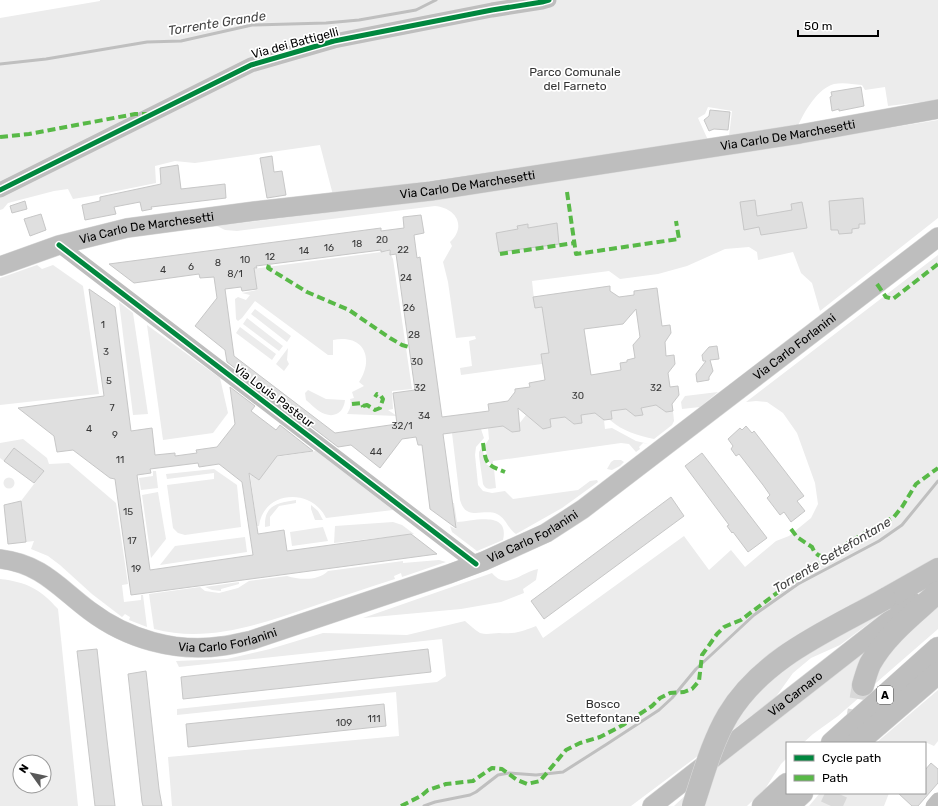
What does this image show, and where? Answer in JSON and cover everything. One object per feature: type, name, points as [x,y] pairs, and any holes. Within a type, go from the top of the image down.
[{"type":"highway","points":[[693,806],[715,743],[727,716],[743,693],[760,676],[785,656],[938,569]]},
{"type":"highway","points":[[863,685],[870,665],[882,646],[901,625],[938,592]]},
{"type":"highway","name":"A","points":[[833,742],[938,648]]},
{"type":"highway","name":"A","points":[[858,742],[938,673]]},
{"type":"highway","points":[[763,806],[786,785]]},
{"type":"highway","points":[[788,806],[801,794]]},
{"type":"main road","name":"Via Carlo De Marchesetti","points":[[0,266],[59,245],[141,226],[255,210],[431,191],[800,134],[938,109]]},
{"type":"main road","name":"Via Carlo Forlanini","points":[[0,559],[20,563],[41,572],[53,580],[90,611],[120,630],[150,641],[190,648],[223,646],[252,640],[449,574],[500,554],[546,532],[583,509],[938,237]]},
{"type":"main road","name":"Via Carnaro","points":[[652,806],[938,582]]},
{"type":"main road","points":[[665,806],[692,775]]},
{"type":"street","name":"Via dei Battigelli","points":[[0,190],[251,65],[334,42],[549,0]]},
{"type":"street","name":"Via Louis Pasteur","points":[[59,245],[476,564]]},
{"type":"street","points":[[933,806],[938,800]]},
{"type":"green space","points":[[100,0],[528,0],[336,35],[0,184],[0,18]]},
{"type":"green space","name":"Parco Comunale del Farneto","points":[[557,0],[938,0],[938,100],[888,106],[885,87],[865,90],[862,85],[837,83],[828,86],[817,95],[798,126],[729,136],[732,111],[708,107],[705,114],[698,118],[708,140],[333,195],[320,145],[195,163],[175,161],[155,166],[156,183],[73,199],[68,189],[54,191],[8,203],[3,209],[0,210],[0,195],[243,74],[333,46],[547,5]]},
{"type":"green space","points":[[938,120],[938,218],[820,311],[812,283],[801,273],[793,252],[758,260],[757,252],[749,247],[725,249],[687,266],[658,274],[620,279],[609,271],[532,281],[535,308],[542,307],[549,353],[541,354],[542,364],[461,375],[460,368],[472,366],[469,341],[476,339],[475,336],[456,338],[448,282],[443,262],[452,246],[450,242],[458,230],[458,224],[457,219],[453,214],[449,210],[442,207],[435,206],[237,231],[225,230],[217,226],[433,200]]},
{"type":"green space","points":[[389,251],[393,259],[412,389],[392,391],[393,409],[388,410],[397,416],[347,414],[351,403],[350,399],[354,398],[352,392],[364,386],[359,382],[364,373],[366,356],[359,344],[343,339],[333,340],[333,355],[328,355],[255,301],[238,321],[236,319],[235,299],[238,297],[246,300],[250,295],[242,293],[257,290],[255,273],[253,273],[252,269]]},
{"type":"green space","name":"Bosco Settefontane","points":[[938,255],[938,558],[909,575],[888,609],[840,645],[811,658],[793,673],[775,698],[631,806],[172,806],[168,757],[399,736],[396,692],[177,715],[177,709],[437,682],[446,676],[442,639],[179,667],[176,661],[227,659],[270,649],[323,633],[407,635],[465,621],[480,633],[485,634],[514,633],[536,626],[543,638],[684,536],[709,570],[731,550],[745,567],[776,541],[789,536],[811,518],[818,504],[815,483],[797,433],[783,413],[767,402],[746,402]]},
{"type":"green space","points":[[37,265],[42,269],[53,265],[83,286],[99,394],[0,405],[0,278]]},
{"type":"green space","points":[[119,302],[133,313],[148,414],[133,415]]},
{"type":"green space","points":[[255,309],[291,336],[287,342],[251,314]]},
{"type":"green space","points":[[247,318],[283,346],[279,351],[243,324]]},
{"type":"green space","points":[[147,325],[220,378],[228,413],[213,433],[163,440]]},
{"type":"green space","points":[[240,327],[276,354],[272,360],[236,333]]},
{"type":"green space","points":[[288,348],[287,360],[289,364],[284,371],[276,364]]},
{"type":"green space","points":[[308,390],[326,399],[345,400],[343,407],[339,413],[333,415],[322,413],[306,400],[305,393]]},
{"type":"green space","points":[[718,392],[700,407],[682,409],[681,402],[685,396]]},
{"type":"green space","points":[[656,405],[666,412],[673,411],[674,421],[672,425],[654,439],[631,432],[610,420],[612,419],[611,411],[626,409],[635,416],[643,415],[641,408]]},
{"type":"green space","points":[[595,413],[604,420],[605,429],[612,428],[636,441],[649,444],[643,443],[639,447],[640,449],[636,452],[629,444],[621,443],[493,461],[493,466],[488,461],[485,445],[489,439],[488,428],[503,426],[512,432],[520,431],[519,424],[526,415],[543,428],[551,427],[550,419],[565,417],[574,424],[581,423],[581,415]]},
{"type":"green space","points":[[481,429],[484,438],[476,447],[475,455],[478,485],[483,491],[492,493],[505,491],[513,499],[578,490],[590,481],[597,480],[598,482],[562,508],[516,534],[497,514],[486,512],[471,513],[466,511],[460,500],[452,433]]},
{"type":"green space","points":[[23,439],[47,458],[49,464],[69,463],[116,503],[128,584],[122,585],[124,602],[141,600],[141,595],[143,595],[147,627],[129,620],[130,617],[125,614],[122,617],[92,594],[48,556],[31,549],[34,541],[26,542],[21,501],[44,471],[14,448],[4,461],[0,458],[0,443]]},
{"type":"green space","points":[[482,447],[486,464],[494,469],[496,488],[488,489],[483,484],[479,456],[479,452]]},
{"type":"green space","points":[[316,451],[393,510],[326,518],[319,508],[310,501],[288,497],[278,500],[269,506],[262,514],[259,526],[257,526],[250,474],[259,480],[270,465],[262,459]]},
{"type":"green space","points":[[614,460],[621,460],[624,462],[612,470],[607,469],[611,462]]},
{"type":"green space","points":[[214,469],[237,485],[241,527],[185,535],[178,533],[173,528],[167,485],[214,479],[214,473],[167,479],[166,474]]},
{"type":"green space","points":[[153,471],[156,471],[158,488],[141,490],[139,478],[153,476]]},
{"type":"green space","points":[[9,477],[13,479],[15,483],[13,487],[9,489],[5,487],[3,483],[5,479]]},
{"type":"green space","points":[[158,492],[166,539],[151,558],[142,495]]},
{"type":"green space","points":[[296,500],[296,503],[279,506],[270,517],[270,526],[265,527],[267,514],[273,506],[283,502]]},
{"type":"green space","points":[[453,503],[457,522],[480,519],[496,521],[501,524],[504,531],[503,540],[477,551],[452,532],[450,526],[456,529]]},
{"type":"green space","points":[[311,505],[318,511],[323,520],[315,520]]},
{"type":"green space","points":[[393,522],[402,525],[414,534],[334,543],[335,526]]},
{"type":"green space","points":[[323,527],[328,541],[292,546],[290,532]]},
{"type":"green space","points":[[245,537],[247,552],[160,565],[175,546]]},
{"type":"green space","points":[[439,560],[446,562],[402,577],[401,573],[394,576],[395,579],[251,626],[213,633],[193,634],[174,633],[154,629],[149,594],[200,587],[205,591],[219,593],[238,588],[249,581],[287,576],[309,579],[319,577],[328,571],[403,561],[403,563]]},
{"type":"green space","points":[[538,569],[536,580],[523,589],[524,593],[501,602],[461,609],[363,618],[492,573],[498,578],[509,580]]},
{"type":"green space","points":[[0,579],[18,582],[32,588],[45,596],[58,609],[78,806],[0,806]]},
{"type":"green space","points":[[239,582],[239,584],[221,589],[221,591],[212,590],[205,587]]},
{"type":"green space","points":[[938,600],[938,629],[838,716],[804,742],[786,742],[786,759],[781,764],[765,789],[747,806],[674,806],[725,758],[882,633],[859,674],[853,693],[872,676],[882,658]]},
{"type":"green space","points":[[938,690],[938,741],[934,746],[926,742],[877,742]]},
{"type":"green space","points":[[819,794],[889,794],[884,806],[809,806]]},
{"type":"building","points":[[861,87],[864,106],[832,111],[830,97],[832,96],[831,92]]},
{"type":"building","points":[[710,110],[730,112],[728,130],[714,129],[709,131],[704,120],[709,116]]},
{"type":"building","points":[[272,156],[274,172],[282,171],[286,195],[267,198],[260,158]]},
{"type":"building","points":[[178,165],[181,189],[225,184],[226,198],[151,207],[152,209],[142,211],[140,202],[114,207],[116,214],[85,220],[82,205],[100,201],[100,197],[161,184],[160,168]]},
{"type":"building","points":[[863,198],[865,224],[859,224],[859,228],[852,229],[852,233],[839,234],[838,230],[831,230],[829,201]]},
{"type":"building","points":[[755,200],[757,216],[792,210],[791,204],[802,202],[807,228],[761,235],[759,227],[744,230],[740,202]]},
{"type":"building","points":[[25,201],[27,209],[12,213],[10,206]]},
{"type":"building","points":[[41,214],[46,230],[30,236],[24,219]]},
{"type":"building","points":[[421,215],[424,233],[414,235],[417,258],[420,257],[442,417],[489,411],[488,404],[508,401],[515,392],[515,389],[530,387],[529,383],[545,380],[541,354],[549,353],[542,307],[535,308],[533,297],[610,286],[610,291],[619,297],[634,295],[634,291],[657,288],[662,326],[670,325],[671,333],[665,342],[666,356],[674,355],[675,364],[668,373],[670,387],[678,386],[679,395],[672,404],[673,411],[666,412],[656,405],[641,408],[643,415],[635,416],[626,409],[611,411],[612,419],[604,420],[595,413],[581,415],[582,423],[574,424],[565,417],[550,419],[551,427],[543,429],[518,408],[520,431],[512,432],[503,426],[443,434],[456,528],[430,509],[422,445],[418,445],[416,437],[402,439],[380,468],[351,445],[338,447],[227,362],[225,350],[195,326],[217,298],[214,277],[200,278],[199,274],[134,283],[109,264],[381,228],[381,231],[404,228],[403,217]],"holes":[[[381,250],[381,252],[390,250],[390,255],[396,254],[415,390],[393,393],[397,424],[335,433],[234,356],[225,289],[241,287],[242,291],[257,289],[254,268],[257,268],[256,266]],[[636,309],[640,337],[633,345],[635,358],[627,360],[627,362],[620,363],[621,370],[591,375],[584,329],[623,324]]]},
{"type":"building","points":[[557,223],[559,244],[499,252],[496,233],[518,229],[517,226],[528,224],[528,228]]},
{"type":"building","points":[[89,289],[115,307],[131,431],[152,428],[155,455],[175,453],[175,456],[197,453],[196,450],[217,447],[235,424],[230,387],[255,406],[251,411],[276,430],[280,425],[313,451],[277,456],[259,480],[249,473],[258,534],[284,530],[287,551],[411,534],[437,554],[131,595],[115,479],[110,478],[73,450],[57,452],[54,436],[18,408],[104,396]],"holes":[[[198,463],[199,467],[219,464],[242,482],[253,555],[150,570],[137,475],[151,473],[150,469]]]},
{"type":"building","points":[[717,346],[719,359],[710,360],[713,371],[709,377],[709,380],[697,382],[696,374],[706,361],[703,361],[702,355],[709,347]]},
{"type":"building","points":[[746,426],[752,433],[754,431],[804,496],[797,501],[805,511],[791,522],[784,512],[780,515],[767,498],[770,495],[763,485],[739,454],[736,456],[731,449],[733,446],[728,439],[740,428],[742,430]]},
{"type":"building","points":[[14,448],[44,471],[34,483],[4,461]]},
{"type":"building","points":[[702,453],[767,538],[748,552],[733,532],[732,533],[727,526],[729,525],[685,466]]},
{"type":"building","points":[[671,497],[684,516],[544,619],[531,601]]},
{"type":"building","points":[[21,501],[26,542],[8,544],[4,505]]},
{"type":"building","points":[[97,649],[115,806],[95,806],[77,651]]},
{"type":"building","points":[[428,649],[431,672],[183,699],[181,677]]},
{"type":"building","points":[[146,671],[162,806],[143,806],[142,802],[128,674]]},
{"type":"building","points":[[384,704],[386,726],[188,747],[186,724]]},
{"type":"building","points":[[931,763],[938,769],[938,783],[918,806],[912,806],[899,794],[926,794],[926,769]]},
{"type":"waterway","name":"Torrente Grande","points":[[0,64],[46,59],[147,42],[181,41],[252,25],[326,23],[359,20],[416,10],[436,0]]},
{"type":"waterway","name":"Torrente Settefontane","points":[[424,806],[435,802],[470,795],[498,775],[509,773],[536,775],[563,772],[659,710],[672,698],[696,669],[754,615],[798,584],[879,541],[902,525],[938,481]]},
{"type":"tunnel","points":[[855,732],[863,685]]},
{"type":"tunnel","points":[[831,806],[837,794]]},
{"type":"marked path","points":[[0,137],[29,134],[135,114],[148,114]]},
{"type":"marked path","points":[[567,192],[576,254],[679,239],[676,221]]},
{"type":"marked path","points":[[500,254],[574,243]]},
{"type":"marked path","points":[[877,284],[886,297],[893,299],[938,264]]},
{"type":"marked path","points":[[269,265],[268,268],[307,292],[349,310],[390,338],[409,347]]},
{"type":"marked path","points":[[363,406],[367,405],[375,410],[380,408],[383,399],[377,394],[375,397]]},
{"type":"marked path","points":[[352,404],[362,403],[363,407]]},
{"type":"marked path","points":[[483,443],[486,459],[490,465],[505,472]]},
{"type":"marked path","points":[[401,806],[421,796],[428,790],[446,784],[473,781],[492,768],[502,769],[517,780],[527,784],[540,781],[566,750],[580,743],[600,737],[623,725],[652,706],[660,698],[670,693],[684,692],[692,689],[699,681],[702,655],[724,627],[741,620],[806,571],[851,541],[894,517],[916,484],[938,468]]},
{"type":"marked path","points":[[791,529],[797,537],[812,547],[818,555],[827,558]]},
{"type":"cycle path","points":[[0,190],[251,65],[334,41],[549,0]]},
{"type":"cycle path","points":[[59,245],[476,564]]}]
